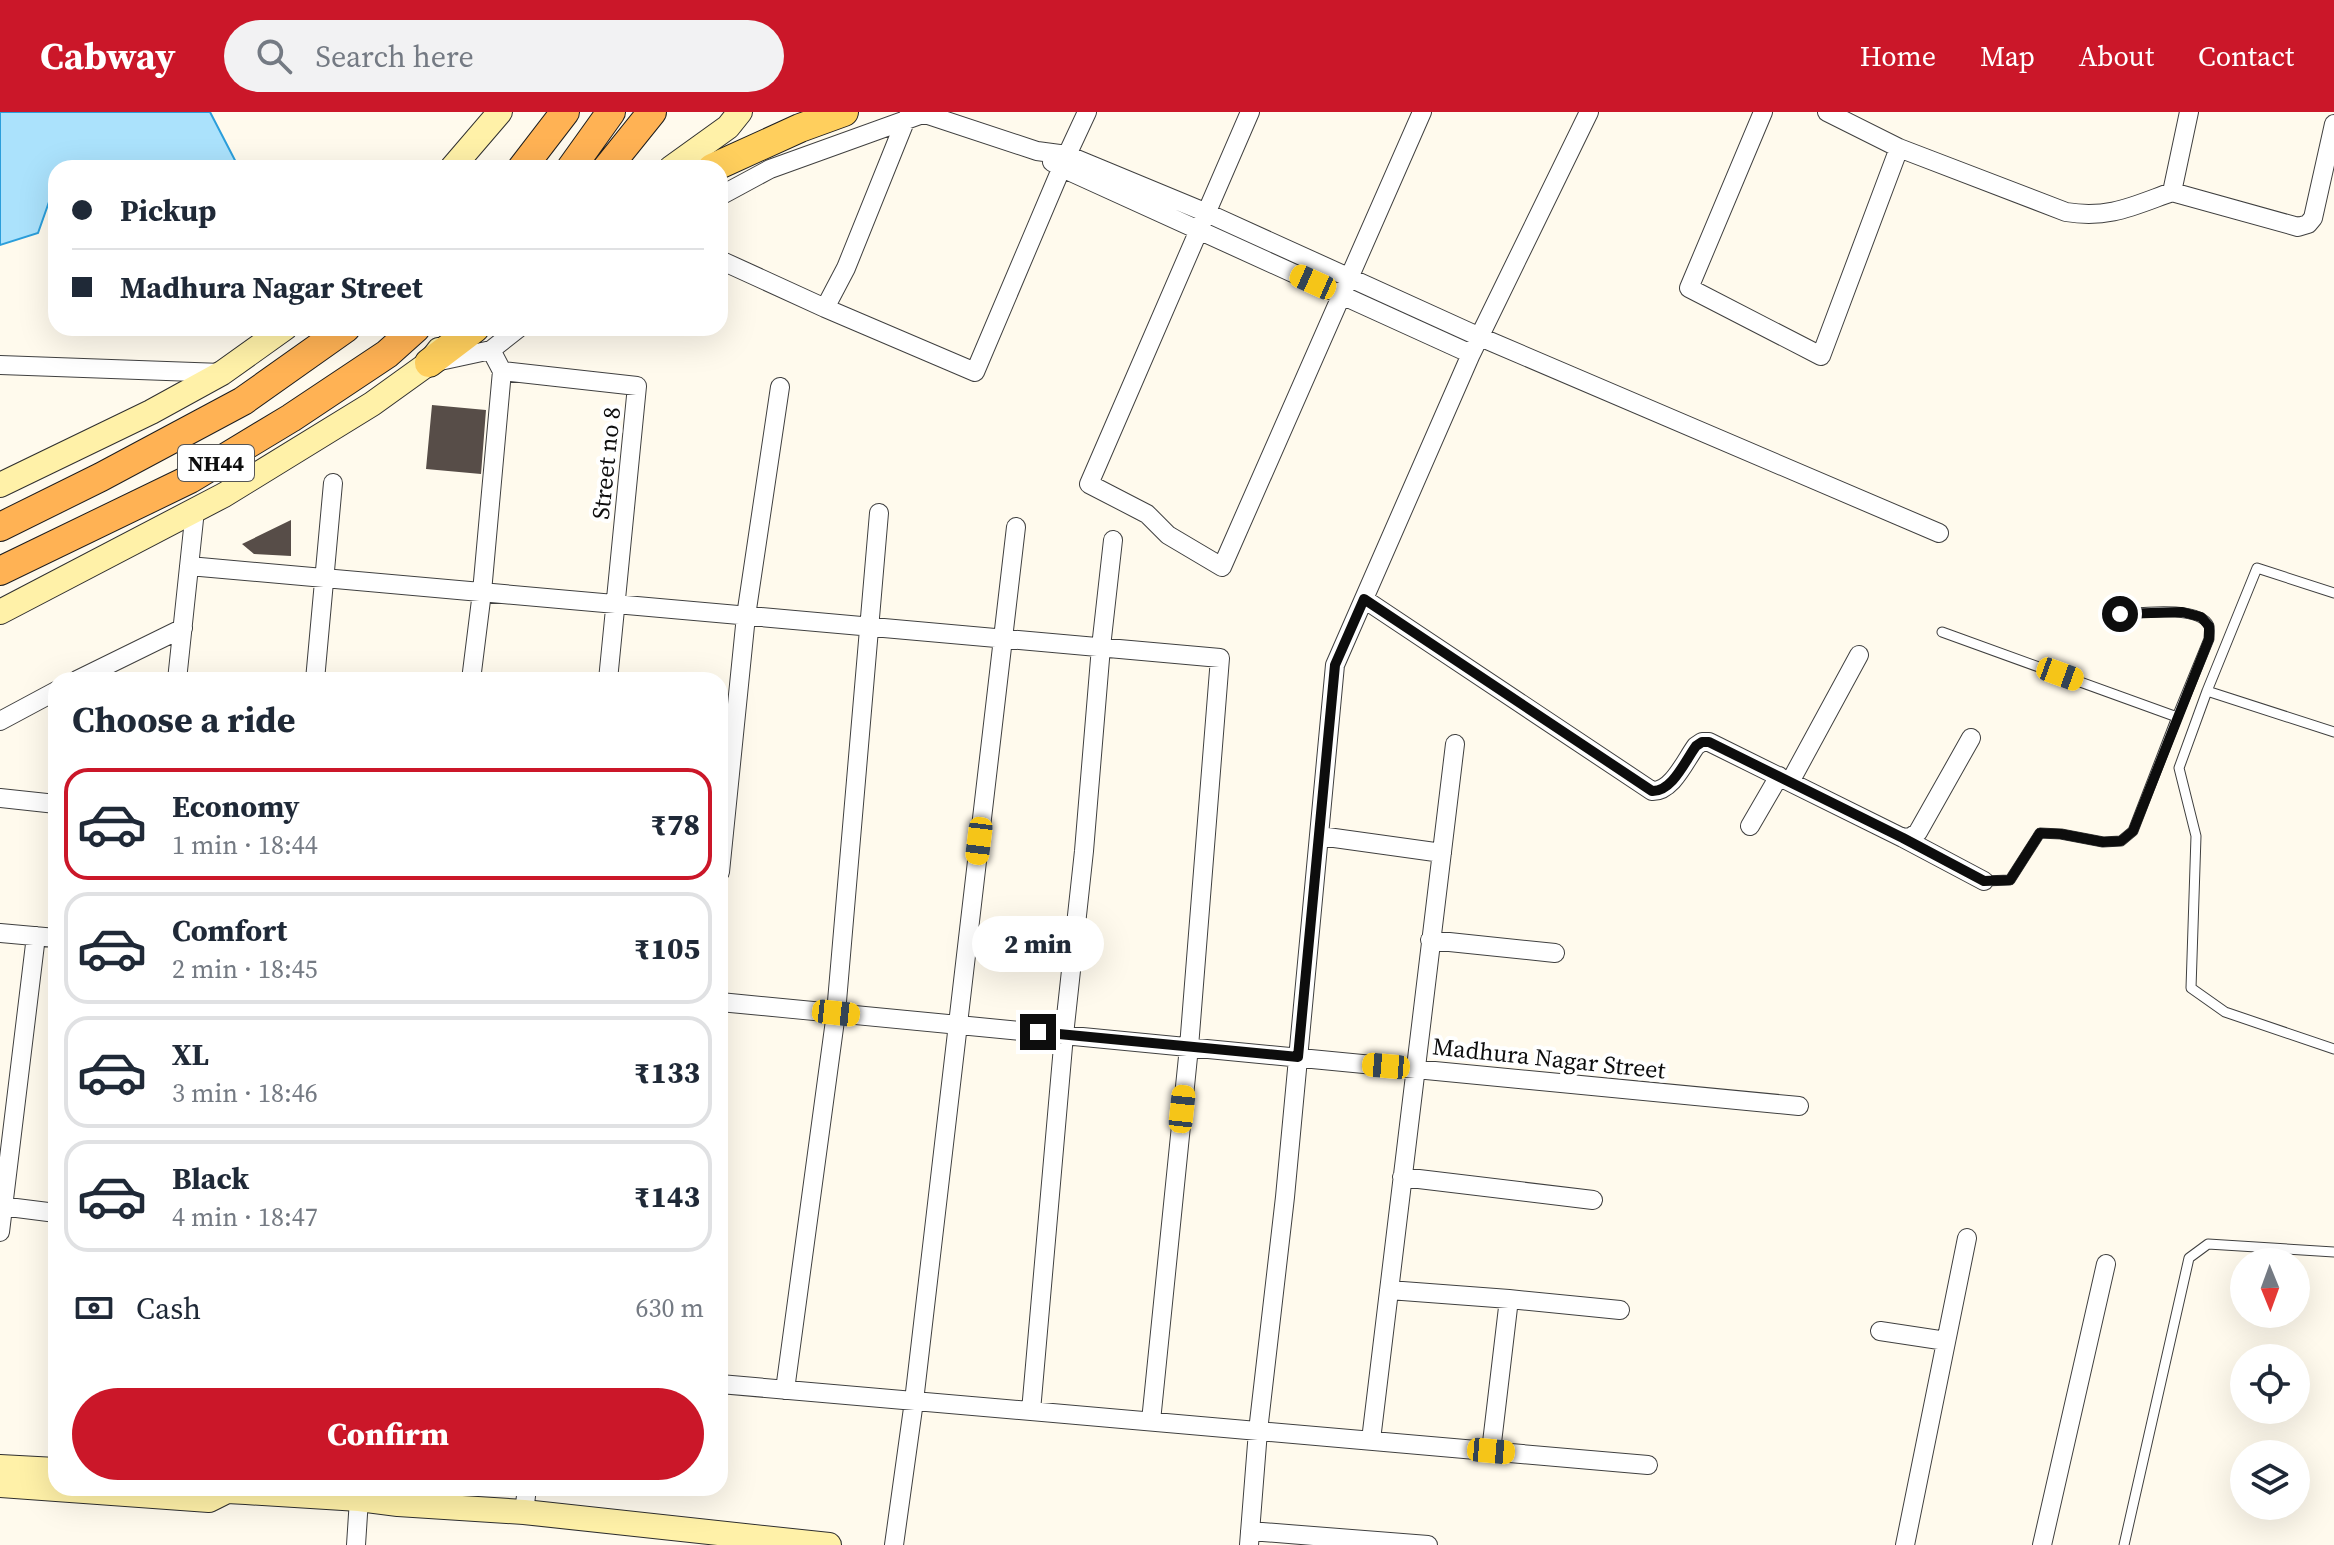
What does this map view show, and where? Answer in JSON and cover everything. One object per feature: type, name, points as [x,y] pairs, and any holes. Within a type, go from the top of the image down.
[{"type":"highway","points":[[528,160],[565,112]]},
{"type":"highway","points":[[577,160],[611,112]]},
{"type":"highway","points":[[613,160],[652,112]]},
{"type":"highway","name":"NH44","points":[[0,527],[243,401],[335,336]]},
{"type":"highway","name":"NH44","points":[[0,571],[190,479],[291,418],[387,354],[407,336]]},
{"type":"main road","points":[[459,160],[500,112]]},
{"type":"main road","points":[[682,160],[728,127],[740,112]]},
{"type":"main road","points":[[728,161],[844,112]]},
{"type":"main road","points":[[0,485],[151,412],[222,373],[274,336]]},
{"type":"main road","points":[[429,363],[450,336]]},
{"type":"main road","points":[[0,612],[224,495],[372,404],[429,363],[483,339]]},
{"type":"main road","points":[[0,1467],[48,1470]]},
{"type":"main road","points":[[0,1485],[48,1486]]},
{"type":"main road","points":[[310,1496],[526,1500],[829,1545]]},
{"type":"street","points":[[728,264],[975,372],[1087,112]]},
{"type":"street","points":[[1250,112],[1089,484],[1147,514],[1168,535],[1222,567],[1422,112]]},
{"type":"street","points":[[1428,1545],[1249,1538],[1335,665],[1475,345],[1589,112]]},
{"type":"street","points":[[1763,112],[1689,288],[1821,356],[1899,148]]},
{"type":"street","points":[[1827,112],[1899,148],[2066,212],[2088,215],[2110,213],[2172,192],[2298,227],[2308,224],[2313,218],[2334,124]]},
{"type":"street","points":[[2172,192],[2189,112]]},
{"type":"street","points":[[825,308],[919,115]]},
{"type":"street","points":[[728,192],[770,169],[919,115],[1037,151],[1203,222],[1349,277],[1475,345]]},
{"type":"street","points":[[1203,222],[1342,295],[1475,345],[1939,533]]},
{"type":"street","points":[[472,672],[502,371],[483,339]]},
{"type":"street","points":[[0,365],[222,373]]},
{"type":"street","name":"Street no 8","points":[[502,371],[637,386],[609,672]]},
{"type":"street","points":[[728,793],[746,616],[780,387]]},
{"type":"street","points":[[316,672],[333,483]]},
{"type":"street","points":[[178,672],[195,510]]},
{"type":"street","points":[[785,1390],[836,1013],[879,513]]},
{"type":"street","points":[[894,1545],[914,1401],[1016,527]]},
{"type":"street","points":[[1031,1411],[1113,540]]},
{"type":"street","points":[[189,566],[1220,658],[1189,1047],[1151,1421]]},
{"type":"street","points":[[1364,599],[1652,791],[1667,788],[1696,746],[1709,742],[1984,881]]},
{"type":"street","points":[[93,672],[183,628]]},
{"type":"street","points":[[1750,826],[1784,779],[1859,655]]},
{"type":"street","points":[[0,721],[48,695]]},
{"type":"street","points":[[1903,838],[1918,832],[1971,738]]},
{"type":"street","points":[[1371,1440],[1455,744]]},
{"type":"street","points":[[0,798],[48,803]]},
{"type":"street","points":[[1320,836],[1442,853]]},
{"type":"street","points":[[0,933],[48,937]]},
{"type":"street","points":[[0,1232],[36,936]]},
{"type":"street","points":[[1430,940],[1555,953]]},
{"type":"street","name":"Madhura Nagar Street","points":[[728,1003],[1799,1106]]},
{"type":"street","points":[[1402,1177],[1593,1200]]},
{"type":"street","points":[[2,1206],[48,1212]]},
{"type":"street","points":[[1905,1545],[1967,1238]]},
{"type":"street","points":[[2042,1545],[2106,1264]]},
{"type":"street","points":[[1389,1290],[1620,1310]]},
{"type":"street","points":[[1491,1451],[1509,1299]]},
{"type":"street","points":[[1880,1331],[1946,1341]]},
{"type":"street","points":[[728,1385],[1648,1465]]},
{"type":"street","points":[[356,1545],[359,1499]]},
{"type":"lane","points":[[2334,593],[2257,568],[2179,768],[2196,836],[2191,988],[2225,1012],[2334,1049]]},
{"type":"lane","points":[[1984,881],[2010,880],[2040,833],[2103,842],[2121,841],[2133,831],[2209,639],[2209,626],[2201,617],[2182,612],[2120,614]]},
{"type":"lane","points":[[1942,632],[2177,717]]},
{"type":"lane","points":[[2207,691],[2334,732]]},
{"type":"lane","points":[[2124,1545],[2189,1258],[2208,1244],[2334,1252]]},
{"type":"water","points":[[0,112],[210,112],[235,160],[48,160],[48,205],[38,233],[0,245]]},
{"type":"building","points":[[432,405],[486,410],[481,474],[426,469]]},
{"type":"building","points":[[291,520],[291,556],[254,554],[242,544]]},
{"type":"route","points":[[1038,1032],[1298,1057],[1335,665],[1364,599],[1652,791],[1667,788],[1696,746],[1709,742],[1984,881],[2010,880],[2040,833],[2103,842],[2121,841],[2133,831],[2209,639],[2209,626],[2201,617],[2182,612],[2120,614]]}]
